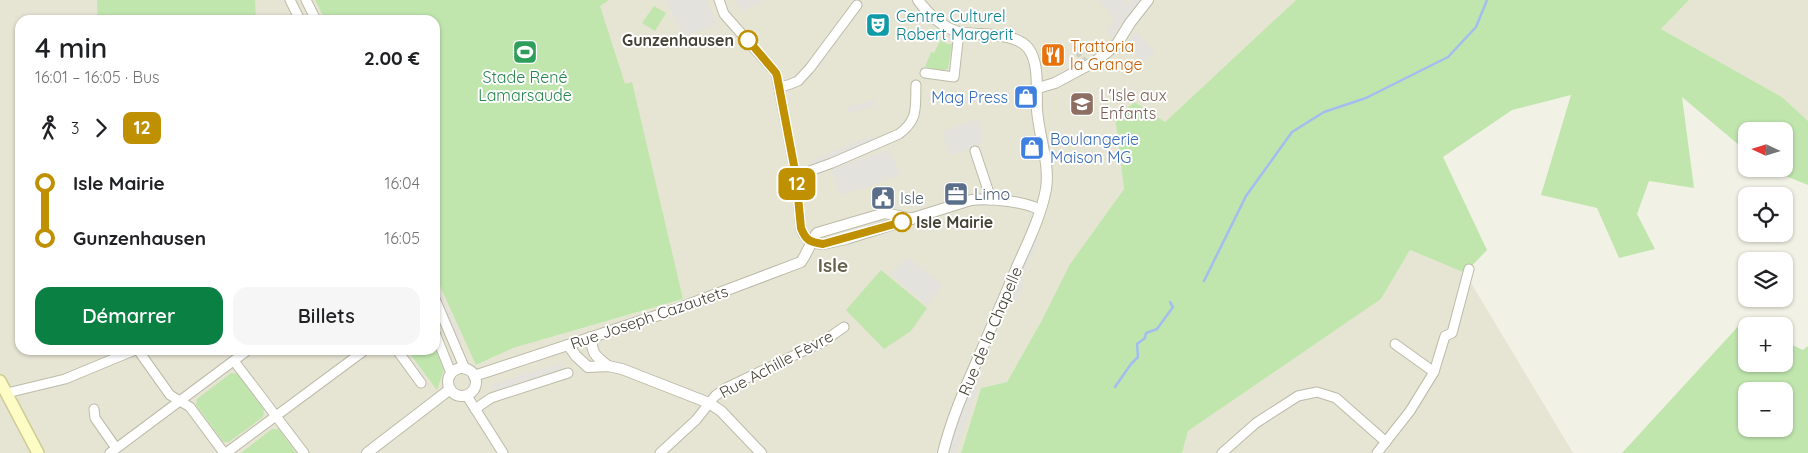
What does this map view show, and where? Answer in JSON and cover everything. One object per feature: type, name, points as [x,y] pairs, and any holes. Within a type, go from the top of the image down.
[{"type":"main road","points":[[0,381],[38,453]]},
{"type":"street","points":[[290,0],[298,15]]},
{"type":"street","points":[[306,0],[314,15]]},
{"type":"street","points":[[719,0],[724,14],[776,73],[796,176],[801,228],[810,242],[817,234],[885,213],[912,219],[971,200],[990,200],[1028,205],[1040,210]]},
{"type":"street","points":[[918,0],[922,7],[944,26],[959,32],[954,77],[926,73]]},
{"type":"street","points":[[1038,88],[1055,83],[1089,65],[1117,44],[1148,0]]},
{"type":"street","points":[[779,87],[798,81],[810,68],[857,5]]},
{"type":"street","name":"Rue de la Chapelle","points":[[943,453],[960,400],[1033,230],[1046,189],[1048,168],[1038,122],[1038,88],[1033,59],[1025,46],[1015,40],[994,35],[959,32]]},
{"type":"street","points":[[796,176],[890,137],[908,127],[914,116],[916,85]]},
{"type":"street","points":[[976,151],[990,200]]},
{"type":"street","name":"Rue Joseph Cazautets","points":[[474,376],[674,310],[802,262],[808,253],[810,242]]},
{"type":"street","points":[[1377,453],[1410,412],[1434,372],[1445,336],[1452,333],[1469,269]]},
{"type":"street","points":[[440,311],[465,369]]},
{"type":"street","name":"Rue Achille Fèvre","points":[[660,453],[696,420],[726,388],[824,341],[844,327]]},
{"type":"street","points":[[590,337],[592,350],[608,366]]},
{"type":"street","points":[[1395,344],[1434,372]]},
{"type":"street","points":[[568,345],[588,367],[608,366],[622,369],[710,403],[721,411],[761,453]]},
{"type":"street","points":[[440,346],[451,373]]},
{"type":"street","points":[[7,393],[65,379],[125,355]]},
{"type":"street","points":[[141,355],[170,395],[190,407],[225,453],[358,355]]},
{"type":"street","points":[[94,409],[95,418],[113,451],[242,355]]},
{"type":"street","points":[[401,355],[421,383]]},
{"type":"street","points":[[234,361],[304,453]]},
{"type":"street","points":[[457,368],[470,371],[474,376],[474,388],[467,396],[461,396],[450,390],[448,378],[457,368]]},
{"type":"street","points":[[475,409],[491,398],[568,373]]},
{"type":"street","points":[[367,453],[450,390]]},
{"type":"street","points":[[1222,453],[1256,423],[1298,396],[1317,392],[1336,398],[1386,442]]},
{"type":"street","points":[[467,396],[503,453]]},
{"type":"shaded area","points":[[0,0],[1296,0],[1165,122],[1135,102],[1115,117],[1124,189],[1070,264],[1042,320],[1007,382],[981,388],[961,453],[0,453]]},
{"type":"shaded area","points":[[666,0],[706,0],[718,25],[684,36]]},
{"type":"shaded area","points":[[735,0],[763,0],[743,12]]},
{"type":"shaded area","points":[[1098,0],[1124,0],[1128,5],[1132,0],[1143,0],[1112,37],[1106,32],[1116,19]]},
{"type":"shaded area","points":[[1689,0],[1808,0],[1808,121],[1782,97],[1661,29]]},
{"type":"shaded area","points":[[1134,32],[1156,51],[1143,63],[1125,45]]},
{"type":"shaded area","points":[[876,99],[875,106],[844,114],[849,106]]},
{"type":"shaded area","points":[[978,119],[982,144],[950,156],[942,132]]},
{"type":"shaded area","points":[[871,136],[873,142],[812,167],[810,161]]},
{"type":"shaded area","points":[[890,150],[900,175],[840,196],[831,169]]},
{"type":"shaded area","points":[[1035,237],[1039,240],[1021,281],[1024,283],[1016,301],[1009,299]]},
{"type":"shaded area","points":[[1410,250],[1465,273],[1573,453],[1182,453],[1188,431],[1381,299]]},
{"type":"shaded area","points":[[907,257],[943,285],[928,306],[891,274]]},
{"type":"shaded area","points":[[440,292],[462,341],[460,346],[440,301]]},
{"type":"shaded area","points":[[561,363],[564,371],[493,393],[491,385]]},
{"type":"shaded area","points":[[971,385],[978,387],[955,453],[947,453],[950,442]]},
{"type":"green space","points":[[97,0],[255,0],[256,15],[98,15]]},
{"type":"green space","points":[[315,0],[609,0],[600,6],[625,84],[632,82],[683,299],[513,348],[476,365],[440,286],[440,15],[322,15]]},
{"type":"green space","points":[[1296,0],[1689,0],[1661,29],[1782,97],[1808,121],[1808,185],[1790,178],[1793,177],[1793,122],[1738,122],[1738,144],[1682,97],[1694,188],[1649,181],[1637,214],[1655,249],[1619,258],[1597,208],[1541,195],[1571,95],[1512,110],[1443,157],[1487,250],[1465,273],[1410,250],[1381,299],[1188,431],[1182,453],[961,453],[981,388],[1007,382],[1042,320],[1070,264],[1124,189],[1115,117],[1135,102],[1165,122]]},
{"type":"green space","points":[[654,6],[666,13],[655,31],[642,23]]},
{"type":"green space","points":[[943,35],[946,38],[946,44],[952,44],[948,69],[945,71],[925,67],[931,52],[934,53]]},
{"type":"green space","points":[[881,270],[927,308],[911,331],[884,349],[846,310]]},
{"type":"green space","points":[[1738,327],[1738,372],[1793,372],[1793,345],[1803,350],[1808,346],[1808,453],[1622,453]]},
{"type":"green space","points":[[411,355],[438,355],[444,369],[437,390]]},
{"type":"green space","points":[[231,373],[238,374],[264,409],[263,417],[229,442],[223,442],[196,405],[197,399]]},
{"type":"green space","points":[[272,429],[279,429],[296,453],[241,453]]},
{"type":"waterway","points":[[1204,281],[1246,196],[1292,132],[1324,112],[1366,98],[1448,57],[1476,27],[1487,0]]},
{"type":"waterway","points":[[1115,387],[1138,357],[1137,344],[1145,338],[1146,333],[1157,329],[1173,307],[1170,302]]},
{"type":"tunnel","points":[[1077,51],[1084,61]]},
{"type":"bus line","name":"12","points":[[748,40],[777,76],[796,176],[801,228],[804,235],[810,242],[823,244],[902,222]]},
{"type":"place","name":"Centre Culturel Robert Margerit","points":[[878,25]]},
{"type":"place","name":"Gunzenhausen","points":[[748,40]]},
{"type":"place","name":"Stade René Lamarsaude","points":[[525,52]]},
{"type":"place","name":"Trattoria la Grange","points":[[1053,55]]},
{"type":"place","name":"Mag Press","points":[[1026,97]]},
{"type":"place","name":"L'Isle aux Enfants","points":[[1082,104]]},
{"type":"place","name":"Boulangerie Maison MG","points":[[1032,148]]},
{"type":"place","name":"Limo","points":[[956,194]]},
{"type":"place","name":"Isle","points":[[883,198]]},
{"type":"place","name":"Isle Mairie","points":[[902,222]]},
{"type":"district","name":"Isle","points":[[833,265]]}]
